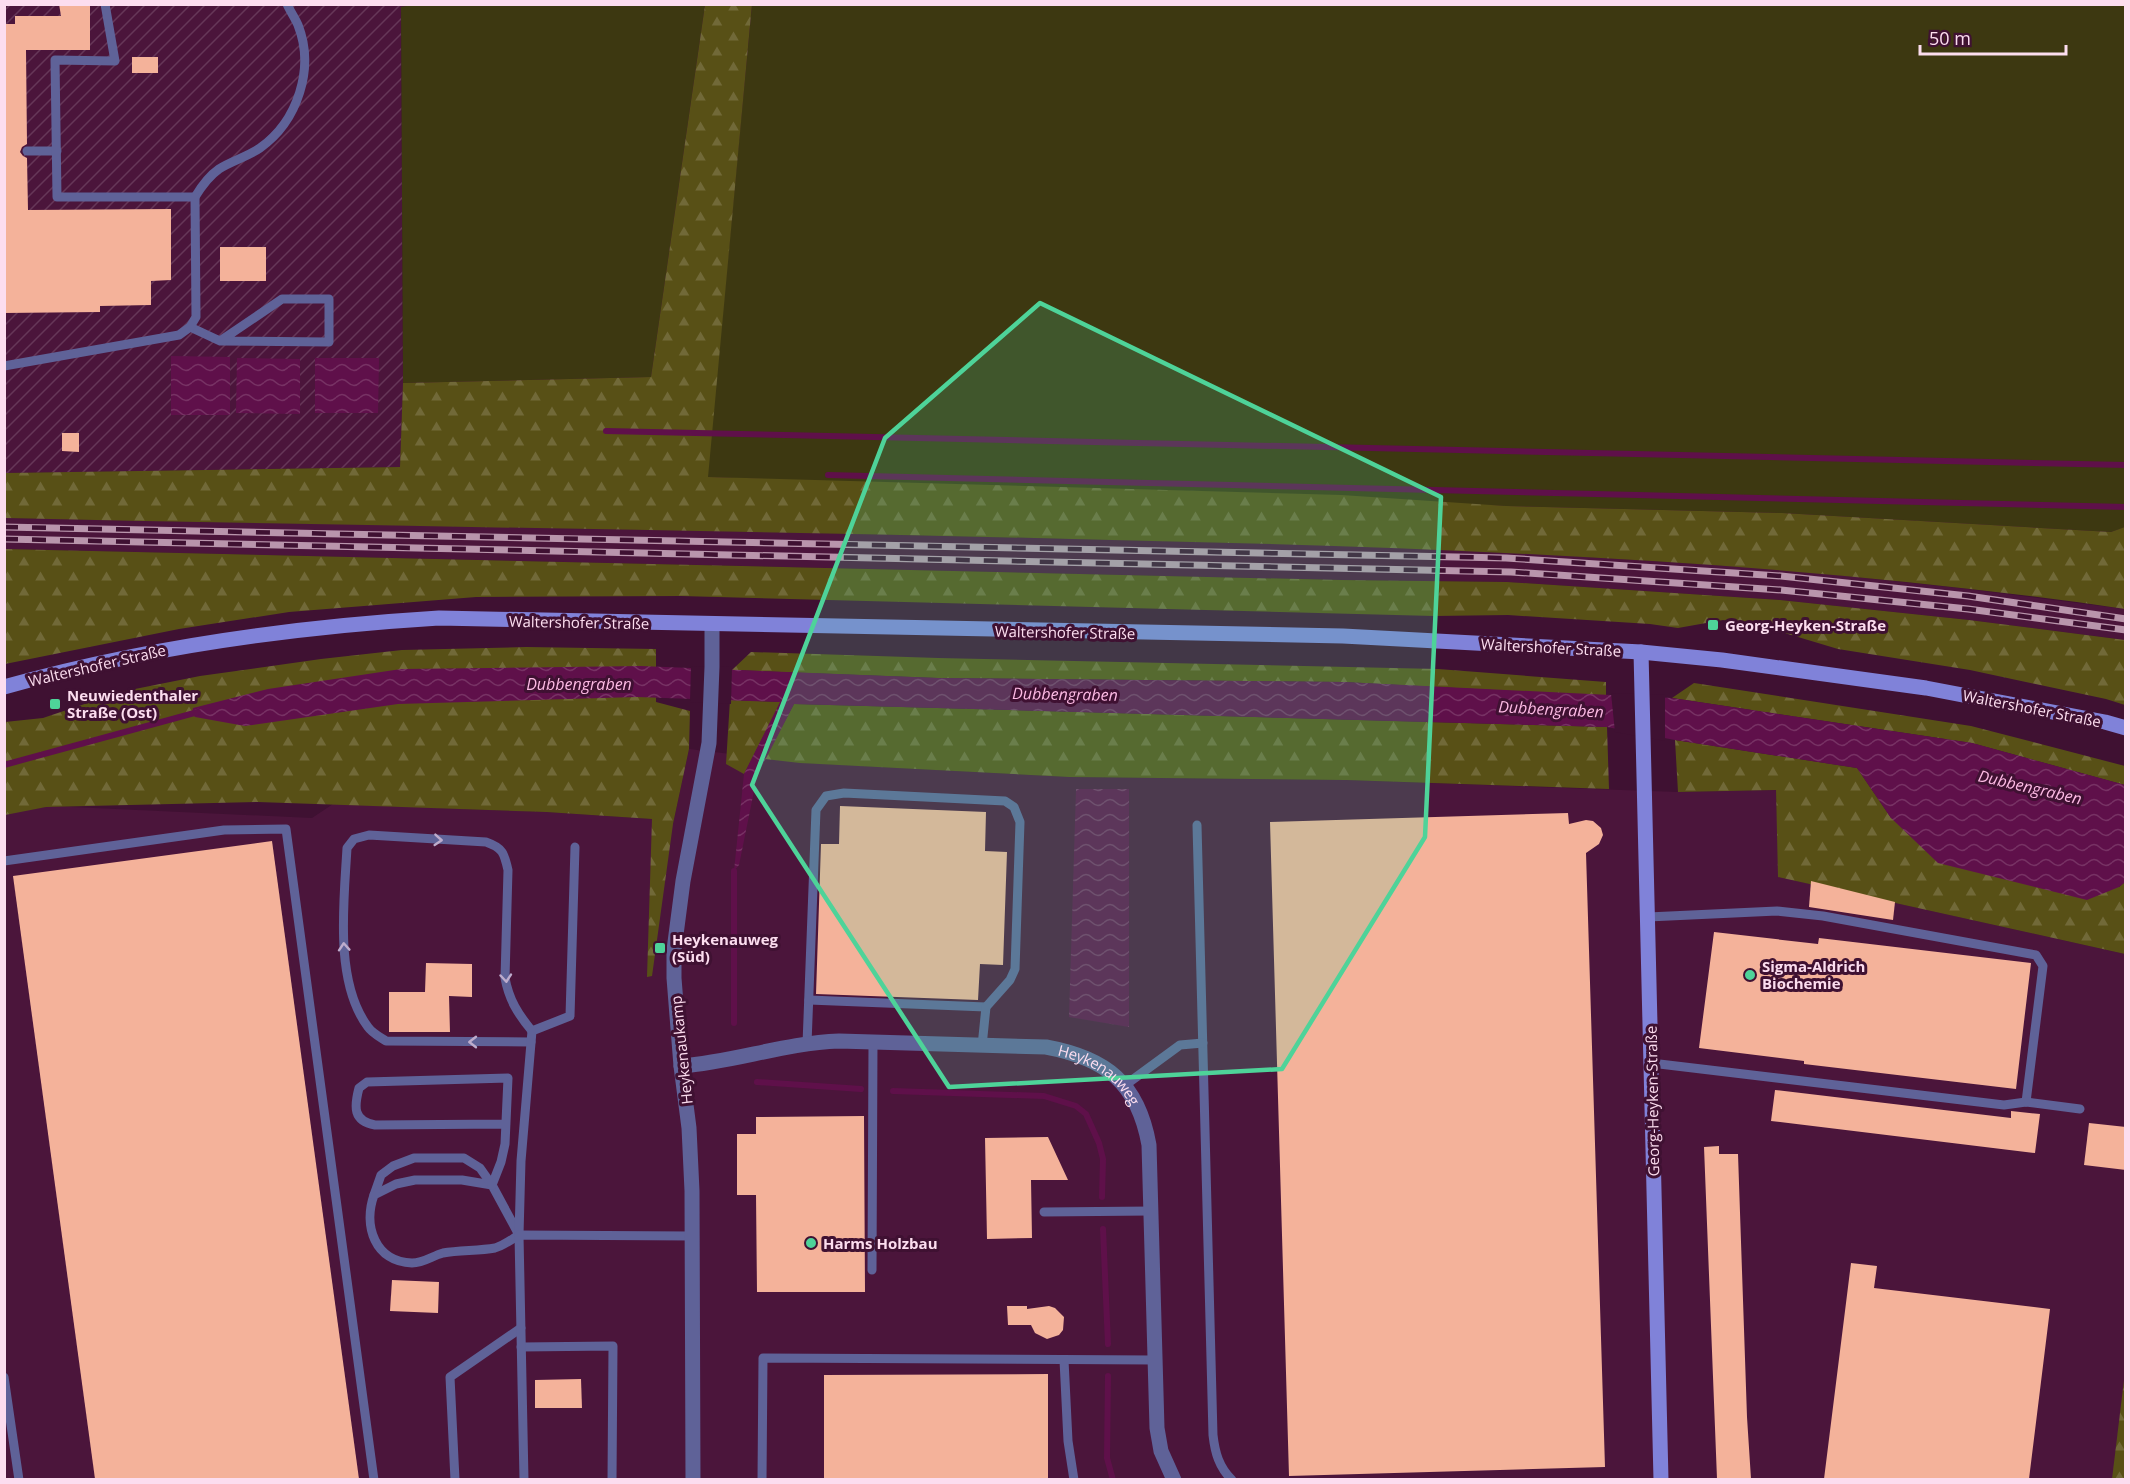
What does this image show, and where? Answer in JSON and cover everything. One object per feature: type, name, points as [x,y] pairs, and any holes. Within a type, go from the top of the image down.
[{"type":"main road","name":"Waltershofer Straße","points":[[4,687],[162,650],[327,626],[439,618],[1343,636],[1641,652],[1722,660],[1926,687],[2126,728]]},
{"type":"main road","name":"Georg-Heyken-Straße","points":[[1641,652],[1662,1479]]},
{"type":"street","name":"Heykenaukamp","points":[[693,1479],[690,1148],[681,1066],[674,950],[683,881],[709,743],[712,625]]},
{"type":"street","name":"Heykenauweg","points":[[681,1066],[717,1063],[765,1051],[807,1044],[873,1042],[1046,1047],[1071,1052],[1093,1060],[1110,1070],[1136,1104],[1145,1124],[1149,1145],[1157,1428],[1161,1450],[1174,1479]]},
{"type":"lane","points":[[105,4],[115,61],[55,60],[57,197],[195,197]]},
{"type":"lane","points":[[4,366],[179,335],[190,327],[196,317],[195,197],[219,168],[240,160],[261,148],[277,134],[293,112],[303,82],[304,53],[298,26],[287,4]]},
{"type":"lane","points":[[27,152],[57,151]]},
{"type":"lane","points":[[190,327],[220,341],[329,342],[329,298],[282,299],[220,341]]},
{"type":"lane","points":[[807,1044],[816,810],[826,796],[844,793],[1005,801],[1014,807],[1020,822],[1015,969],[1010,980],[986,1007],[982,1046]]},
{"type":"lane","points":[[1197,825],[1213,1435],[1215,1453],[1224,1472],[1232,1479]]},
{"type":"lane","points":[[4,861],[224,830],[286,829],[374,1479]]},
{"type":"lane","points":[[524,1479],[519,1235],[521,1161],[532,1031],[516,1011],[507,992],[505,978],[508,870],[504,854],[498,846],[486,842],[369,835],[354,839],[347,848],[343,930],[345,963],[356,1005],[369,1029],[386,1041],[531,1042]]},
{"type":"lane","points":[[532,1031],[570,1016],[575,847]]},
{"type":"lane","points":[[1648,917],[1777,911],[1835,918],[2036,955],[2043,966],[2026,1102]]},
{"type":"lane","points":[[809,1000],[986,1007]]},
{"type":"lane","points":[[872,1270],[873,1042]]},
{"type":"lane","points":[[1124,1086],[1180,1045],[1203,1043]]},
{"type":"lane","points":[[1651,1063],[2004,1105],[2026,1102],[2080,1109]]},
{"type":"lane","points":[[492,1185],[505,1144],[506,1124],[507,1078],[367,1082],[359,1088],[356,1100],[357,1115],[364,1123],[375,1125],[506,1124]]},
{"type":"lane","points":[[519,1235],[492,1185],[480,1168],[464,1158],[414,1158],[393,1166],[381,1176],[369,1208],[370,1224],[377,1248],[401,1262],[414,1263],[427,1261],[441,1254],[496,1248],[519,1235],[692,1236]]},
{"type":"lane","points":[[374,1195],[396,1184],[416,1180],[462,1180],[492,1185]]},
{"type":"lane","points":[[1044,1212],[1151,1211]]},
{"type":"lane","points":[[455,1479],[450,1377],[521,1328]]},
{"type":"lane","points":[[521,1347],[613,1346],[612,1479]]},
{"type":"lane","points":[[762,1479],[763,1358],[1154,1360]]},
{"type":"lane","points":[[1064,1360],[1068,1441],[1074,1479]]},
{"type":"lane","points":[[4,1377],[19,1479]]},
{"type":"highlighted area","points":[[1040,303],[1441,497],[1425,837],[1282,1069],[949,1087],[752,785],[885,438]]},
{"type":"shaded area","points":[[417,4],[705,5],[651,377],[403,383],[401,7]]},
{"type":"shaded area","points":[[4,5],[417,5],[401,7],[403,383],[400,467],[5,473]]},
{"type":"shaded area","points":[[752,5],[2125,5],[2126,527],[2111,532],[1782,513],[1506,506],[707,477]]},
{"type":"shaded area","points":[[5,518],[681,530],[1342,545],[1507,552],[1782,569],[2125,609],[2126,640],[1969,620],[1780,600],[1507,582],[5,549]]},
{"type":"shaded area","points":[[689,749],[805,763],[1069,777],[1346,780],[1678,792],[1776,790],[1779,877],[2125,954],[2126,1454],[2123,1479],[5,1479],[4,814],[51,806],[312,818],[333,804],[546,812],[653,819],[673,824]]},
{"type":"green space","points":[[752,4],[708,477],[1341,495],[1506,506],[1782,513],[2111,532],[2125,527],[2125,609],[1863,578],[1600,558],[1468,551],[939,536],[5,518],[5,473],[400,467],[403,383],[651,377],[705,5]]},
{"type":"green space","points":[[5,549],[1507,582],[1780,600],[1969,620],[2125,640],[2125,705],[1970,670],[1838,649],[1761,626],[1723,620],[1678,628],[1650,624],[1508,615],[1434,616],[681,596],[476,597],[289,612],[179,629],[5,664]]},
{"type":"green space","points":[[526,647],[656,649],[656,702],[690,711],[689,749],[673,824],[652,976],[647,977],[652,819],[546,812],[258,802],[46,807],[5,815],[5,722],[43,718],[120,692],[200,676],[402,650]]},
{"type":"green space","points":[[751,652],[1438,669],[1606,682],[1606,696],[1344,682],[938,678],[732,670]]},
{"type":"green space","points":[[1694,683],[1971,726],[2125,766],[2125,785],[1972,743],[1672,698]]},
{"type":"green space","points":[[730,700],[781,702],[744,774],[726,764]]},
{"type":"green space","points":[[794,704],[1607,727],[1609,789],[1346,780],[1069,777],[800,763],[765,759]]},
{"type":"green space","points":[[1675,740],[1857,768],[1891,818],[2119,887],[2125,882],[2125,954],[1778,877],[1776,790],[1678,792]]},
{"type":"green space","points":[[2125,1372],[2125,1479],[2112,1479]]},
{"type":"water","points":[[171,356],[230,357],[230,415],[171,415]]},
{"type":"water","points":[[237,358],[300,359],[300,414],[236,413]]},
{"type":"water","points":[[315,358],[379,358],[378,413],[315,413]]},
{"type":"water","points":[[641,666],[938,678],[1344,682],[1672,698],[1972,743],[2125,785],[2125,882],[2119,887],[2087,900],[1938,863],[1891,818],[1857,768],[1675,740],[1607,727],[794,704],[757,776],[739,865],[734,871],[744,774],[780,702],[637,697],[398,704],[245,726],[195,717],[192,713],[193,708],[268,689],[401,669]]},
{"type":"water","points":[[1076,789],[1129,789],[1129,1027],[1069,1017]]},
{"type":"pier","points":[[691,666],[732,667],[731,704],[690,702]]},
{"type":"pier","points":[[1611,693],[1665,695],[1665,741],[1615,732]]},
{"type":"building","points":[[59,4],[90,4],[90,50],[26,50],[27,144],[20,152],[27,158],[28,210],[171,209],[171,280],[151,281],[151,305],[100,306],[100,312],[4,313],[4,24],[15,24],[15,16],[61,16]]},
{"type":"building","points":[[132,57],[158,57],[158,73],[132,73]]},
{"type":"building","points":[[220,247],[266,247],[266,281],[220,281]]},
{"type":"building","points":[[62,433],[79,433],[79,452],[62,451]]},
{"type":"building","points":[[840,806],[986,812],[985,851],[1007,852],[1003,965],[980,964],[978,1000],[816,994],[821,844],[839,844]]},
{"type":"building","points":[[1568,813],[1569,824],[1586,820],[1593,821],[1601,828],[1603,835],[1599,844],[1586,853],[1605,1467],[1289,1476],[1270,822]]},
{"type":"building","points":[[272,841],[359,1479],[95,1479],[13,876]]},
{"type":"building","points":[[1811,881],[1895,902],[1893,920],[1809,907]]},
{"type":"building","points":[[1714,932],[1818,944],[1819,938],[2031,963],[2016,1089],[1804,1064],[1804,1061],[1699,1048]]},
{"type":"building","points":[[426,963],[472,964],[472,997],[449,996],[450,1032],[389,1032],[389,992],[425,992]]},
{"type":"building","points":[[1775,1090],[2011,1118],[2011,1111],[2040,1114],[2035,1153],[1771,1121]]},
{"type":"building","name":"Harms Holzbau","points":[[864,1116],[865,1292],[757,1292],[756,1195],[737,1195],[737,1134],[756,1134],[756,1117]]},
{"type":"building","points":[[2089,1123],[2126,1127],[2126,1170],[2084,1165]]},
{"type":"building","points":[[1048,1137],[1068,1180],[1031,1180],[1032,1238],[987,1239],[985,1138]]},
{"type":"building","points":[[1719,1146],[1719,1154],[1738,1154],[1751,1479],[1717,1479],[1704,1147]]},
{"type":"building","points":[[1851,1263],[1877,1266],[1874,1288],[2050,1309],[2029,1479],[1824,1479]]},
{"type":"building","points":[[392,1280],[439,1282],[438,1313],[390,1311]]},
{"type":"building","points":[[1007,1306],[1027,1306],[1027,1309],[1049,1306],[1055,1308],[1064,1317],[1063,1330],[1059,1335],[1047,1339],[1035,1333],[1031,1325],[1008,1325]]},
{"type":"building","points":[[1048,1374],[1048,1479],[824,1479],[824,1375]]},
{"type":"building","points":[[581,1379],[582,1408],[535,1408],[535,1380]]},
{"type":"waterway","points":[[606,431],[2126,465]]},
{"type":"waterway","points":[[828,475],[2126,507]]},
{"type":"waterway","name":"Dubbengraben","points":[[4,765],[198,712]]},
{"type":"waterway","points":[[734,871],[734,1023]]},
{"type":"waterway","points":[[757,1082],[861,1089]]},
{"type":"waterway","points":[[893,1091],[1044,1096],[1076,1106],[1086,1114],[1099,1143],[1103,1159],[1102,1197]]},
{"type":"waterway","points":[[1103,1229],[1108,1344]]},
{"type":"waterway","points":[[1108,1376],[1107,1458],[1113,1480]]},
{"type":"railway","points":[[4,527],[1506,558],[1781,576],[1968,596],[2126,619]]},
{"type":"railway","points":[[4,539],[1511,572],[1781,590],[1968,609],[2126,630]]},
{"type":"place","name":"Georg-Heyken-Straße","points":[[1713,625]]},
{"type":"place","name":"Neuwiedenthaler Straße (Ost)","points":[[55,704]]},
{"type":"place","name":"Heykenauweg (Süd)","points":[[660,948]]},
{"type":"place","name":"Sigma-Aldrich Biochemie","points":[[1750,975]]},
{"type":"place","name":"Harms Holzbau","points":[[811,1243]]}]
